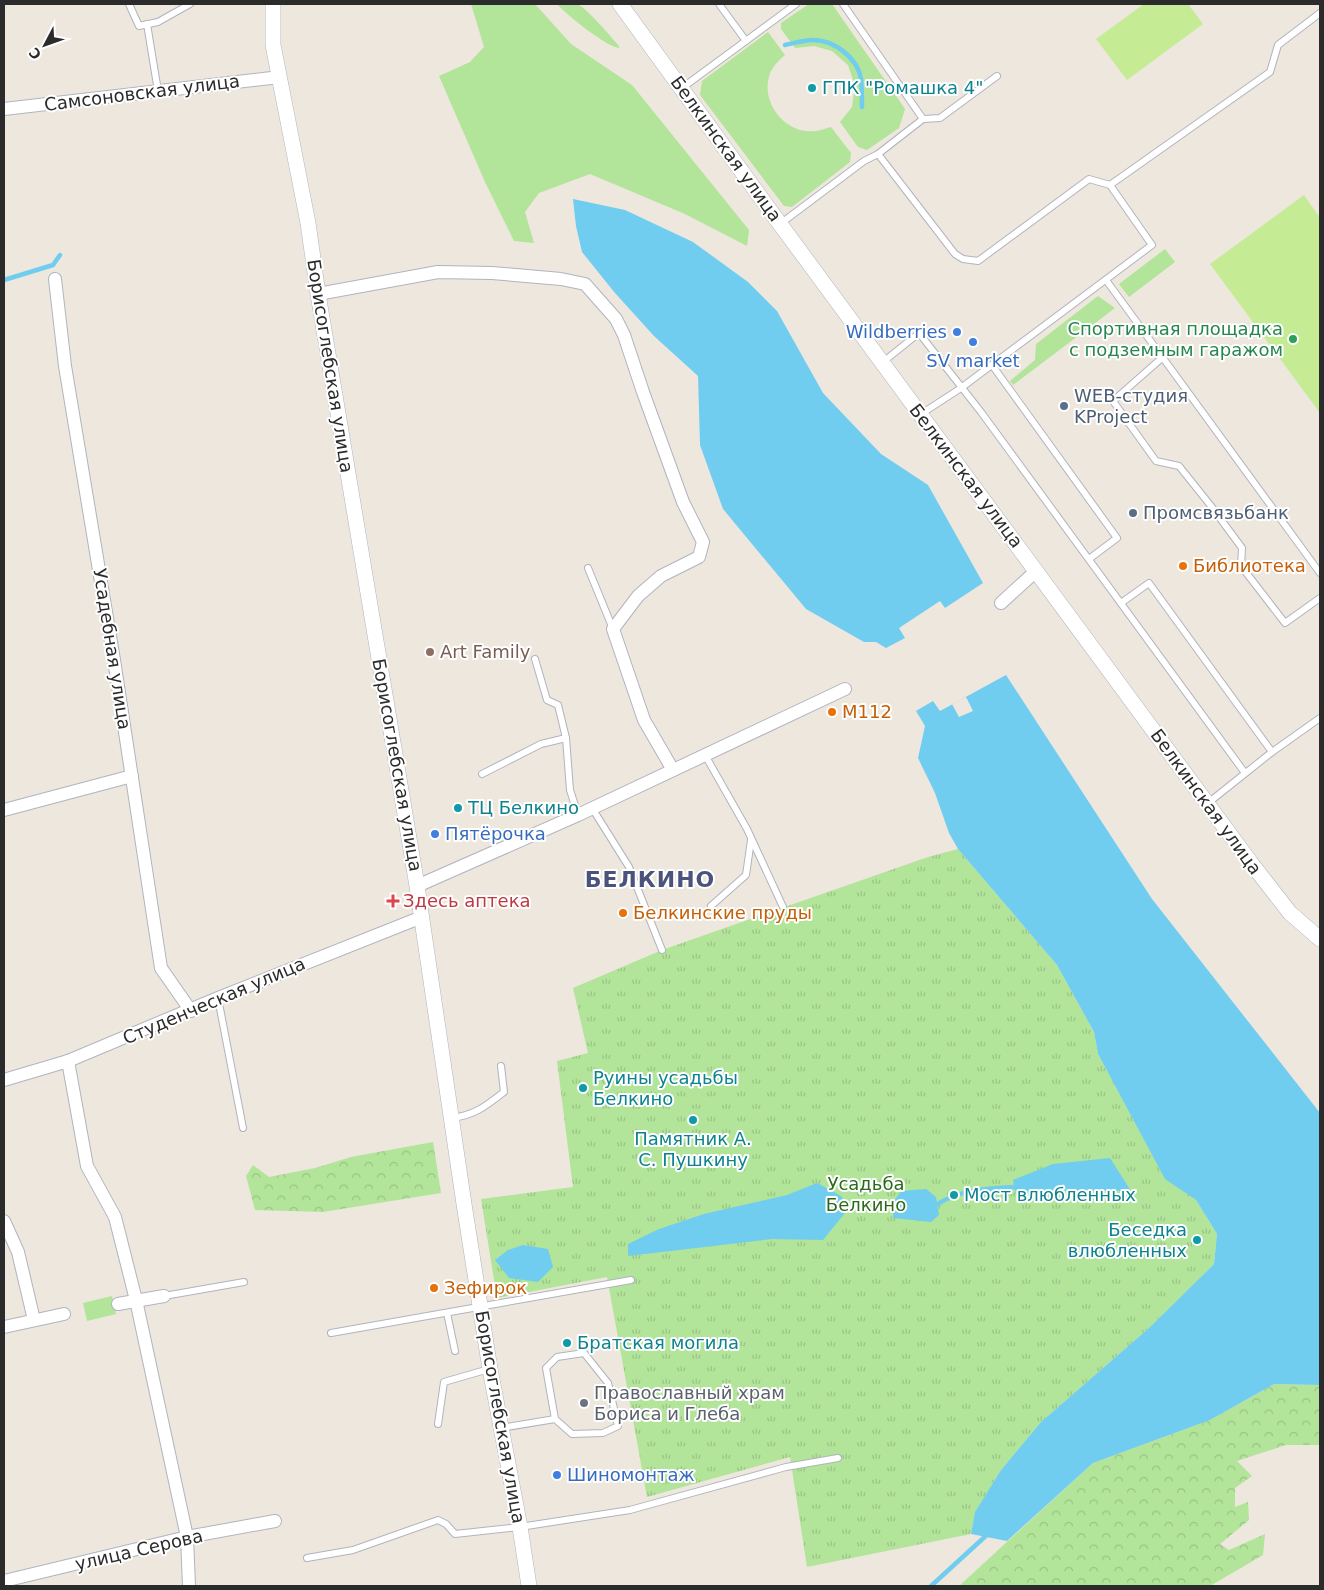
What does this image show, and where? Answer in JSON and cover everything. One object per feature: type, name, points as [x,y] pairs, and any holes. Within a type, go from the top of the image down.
[{"type":"street","name":"Борисоглебская улица","points":[[273,4],[274,45],[308,223],[318,294],[422,917],[490,1369],[520,1527],[529,1586]]},
{"type":"street","name":"Белкинская улица","points":[[620,4],[920,415],[1207,803],[1290,913],[1320,940]]},
{"type":"street","name":"Самсоновская улица","points":[[4,109],[280,77]]},
{"type":"street","points":[[318,294],[438,272],[492,273],[561,279],[585,284],[616,319],[624,336],[683,502],[703,542],[699,556],[661,576],[638,596],[613,629],[644,720],[673,770]]},
{"type":"street","name":"Усадебная улица","points":[[55,279],[65,366],[114,660],[161,968],[190,1011]]},
{"type":"street","points":[[1001,602],[1036,571]]},
{"type":"street","points":[[417,886],[578,815],[845,689]]},
{"type":"street","points":[[4,810],[132,776]]},
{"type":"street","name":"Студенческая улица","points":[[4,1080],[68,1061],[218,998],[422,917]]},
{"type":"street","points":[[68,1061],[87,1166],[116,1217],[136,1300],[187,1537],[189,1586]]},
{"type":"street","points":[[4,1222],[18,1252],[34,1320]]},
{"type":"street","points":[[118,1304],[164,1296]]},
{"type":"street","points":[[4,1327],[64,1314]]},
{"type":"street","name":"улица Серова","points":[[4,1581],[187,1537],[275,1522]]},
{"type":"lane","points":[[129,4],[139,26],[158,22],[190,4]]},
{"type":"lane","points":[[719,4],[746,41]]},
{"type":"lane","points":[[682,88],[796,4]]},
{"type":"lane","points":[[843,4],[923,119]]},
{"type":"lane","points":[[1110,185],[1270,72],[1278,45],[1320,13]]},
{"type":"lane","points":[[147,24],[158,91]]},
{"type":"lane","points":[[780,224],[864,161],[878,154],[923,119],[940,118],[997,76]]},
{"type":"lane","points":[[878,154],[955,254],[963,260],[978,260],[1089,180],[1110,185],[1152,245],[961,388],[920,415]]},
{"type":"lane","points":[[1106,280],[1320,573]]},
{"type":"lane","points":[[882,362],[919,333],[981,412],[1245,773]]},
{"type":"lane","points":[[1163,358],[1113,401],[1156,462],[1179,466],[1211,506],[1242,548],[1241,566],[1285,623],[1320,598]]},
{"type":"lane","points":[[992,365],[1117,538],[1089,559]]},
{"type":"lane","points":[[588,568],[613,629]]},
{"type":"lane","points":[[1121,603],[1149,583],[1272,752]]},
{"type":"lane","points":[[535,659],[547,700],[558,706],[566,738],[570,790],[578,815]]},
{"type":"lane","points":[[1207,803],[1272,752],[1320,718]]},
{"type":"lane","points":[[482,774],[541,744],[566,738]]},
{"type":"lane","points":[[705,755],[751,839],[783,907]]},
{"type":"lane","points":[[592,808],[629,867],[662,950]]},
{"type":"lane","points":[[710,906],[746,875],[751,839]]},
{"type":"lane","points":[[218,998],[243,1128]]},
{"type":"lane","points":[[451,1118],[482,1110],[504,1092],[501,1066]]},
{"type":"lane","points":[[331,1333],[631,1280]]},
{"type":"lane","points":[[164,1296],[244,1282]]},
{"type":"lane","points":[[448,1313],[455,1351]]},
{"type":"lane","points":[[584,1353],[608,1383],[618,1426],[604,1433],[572,1434],[555,1418],[546,1368],[556,1357],[584,1353]]},
{"type":"lane","points":[[438,1424],[444,1382],[490,1369]]},
{"type":"lane","points":[[501,1428],[555,1418]]},
{"type":"lane","points":[[307,1558],[354,1550],[438,1520],[446,1524],[455,1534],[520,1527],[630,1510],[786,1467],[838,1458]]},
{"type":"green space","points":[[572,3],[581,6],[605,30],[619,48],[596,36],[557,4]]},
{"type":"green space","points":[[471,4],[535,4],[571,44],[632,85],[749,230],[747,246],[685,214],[590,174],[539,193],[525,212],[534,243],[514,241],[485,182],[439,76],[470,62],[484,47]]},
{"type":"green space","points":[[809,4],[832,4],[905,109],[899,128],[867,150],[858,147],[840,122],[852,107],[855,86],[848,65],[832,51],[814,46],[795,48],[781,29],[781,23]]},
{"type":"green space","points":[[1144,4],[1188,4],[1203,24],[1127,80],[1096,39]]},
{"type":"green space","points":[[768,32],[785,55],[777,62],[769,77],[769,97],[778,116],[795,128],[805,131],[817,131],[831,127],[851,153],[850,162],[792,207],[784,206],[700,95],[702,81]]},
{"type":"green space","name":"Спортивная площадка с подземным гаражом","points":[[1304,195],[1320,218],[1320,413],[1210,264]]},
{"type":"green space","points":[[1165,249],[1175,262],[1129,297],[1119,284]]},
{"type":"green space","points":[[1098,296],[1115,308],[1013,385],[1010,381],[1035,360],[1036,344]]},
{"type":"green space","name":"Усадьба Белкино","points":[[958,849],[1057,965],[1094,1032],[1098,1054],[1165,1178],[1196,1200],[1217,1234],[1214,1264],[1149,1328],[1041,1422],[1001,1470],[975,1513],[971,1534],[807,1567],[790,1457],[647,1497],[607,1277],[497,1298],[481,1199],[573,1187],[557,1061],[588,1053],[573,988],[662,950],[928,857]]},
{"type":"green space","points":[[433,1142],[441,1193],[323,1212],[255,1210],[246,1176],[253,1165],[269,1177],[315,1168],[351,1157]]},
{"type":"green space","points":[[112,1296],[116,1314],[87,1321],[83,1303]]},
{"type":"green space","points":[[1274,1384],[1320,1385],[1320,1445],[1286,1445],[1237,1461],[1252,1476],[1235,1488],[1235,1507],[1248,1502],[1249,1520],[1220,1544],[1229,1550],[1265,1534],[1263,1555],[1210,1586],[959,1586],[1093,1463],[1210,1420]]},
{"type":"water","points":[[573,199],[625,210],[693,242],[748,282],[777,311],[823,393],[881,454],[928,485],[983,583],[945,608],[940,601],[899,628],[905,638],[886,648],[876,642],[864,642],[806,609],[723,509],[700,445],[698,376],[654,336],[615,293],[582,252],[576,226]]},
{"type":"water","points":[[1006,675],[1152,899],[1320,1113],[1320,1385],[1274,1384],[1210,1420],[1093,1463],[1007,1541],[971,1534],[975,1512],[1001,1470],[1041,1422],[1149,1328],[1214,1264],[1217,1234],[1196,1200],[1165,1179],[1098,1054],[1094,1032],[1057,965],[958,849],[949,833],[935,793],[918,758],[925,726],[916,711],[933,701],[940,711]]},
{"type":"water","points":[[1110,1158],[1131,1191],[1075,1190],[1016,1194],[1013,1180],[1053,1164]]},
{"type":"water","points":[[817,1183],[841,1196],[849,1208],[823,1240],[772,1239],[628,1256],[628,1244],[659,1229],[704,1214],[787,1195]]},
{"type":"water","points":[[926,1189],[936,1197],[939,1215],[931,1222],[893,1218],[894,1201],[901,1191]]},
{"type":"water","points":[[523,1245],[548,1249],[553,1267],[538,1282],[509,1278],[495,1260],[508,1250]]},
{"type":"pier","points":[[966,697],[973,711],[959,717],[952,704]]},
{"type":"waterway","points":[[785,45],[813,40],[829,43],[844,52],[850,57],[859,71],[862,107]]},
{"type":"waterway","points":[[4,280],[53,265],[60,255]]},
{"type":"waterway","points":[[938,1204],[956,1195],[965,1193],[984,1189],[1015,1187]]},
{"type":"waterway","points":[[931,1586],[989,1533]]},
{"type":"place","name":"ГПК \"Ромашка 4\"","points":[[812,88]]},
{"type":"place","name":"Wildberries","points":[[957,332]]},
{"type":"place","name":"Спортивная площадка с подземным гаражом","points":[[1293,339]]},
{"type":"place","name":"SV market","points":[[973,342]]},
{"type":"place","name":"WEB-студия KProject","points":[[1064,406]]},
{"type":"place","name":"Промсвязьбанк","points":[[1133,513]]},
{"type":"place","name":"Библиотека","points":[[1183,566]]},
{"type":"place","name":"Art Family","points":[[430,652]]},
{"type":"place","name":"М112","points":[[832,712]]},
{"type":"place","name":"ТЦ Белкино","points":[[458,808]]},
{"type":"place","name":"Пятёрочка","points":[[435,834]]},
{"type":"place","name":"Здесь аптека","points":[[393,901]]},
{"type":"place","name":"Белкинские пруды","points":[[623,913]]},
{"type":"place","name":"Руины усадьбы Белкино","points":[[583,1088]]},
{"type":"place","name":"Памятник А. С. Пушкину","points":[[693,1120]]},
{"type":"place","name":"Мост влюбленных","points":[[954,1195]]},
{"type":"place","name":"Беседка влюбленных","points":[[1197,1240]]},
{"type":"place","name":"Зефирок","points":[[434,1288]]},
{"type":"place","name":"Братская могила","points":[[567,1343]]},
{"type":"place","name":"Православный храм Бориса и Глеба","points":[[584,1403]]},
{"type":"place","name":"Шиномонтаж","points":[[557,1475]]},
{"type":"district","name":"БЕЛКИНО","points":[[650,879]]}]
